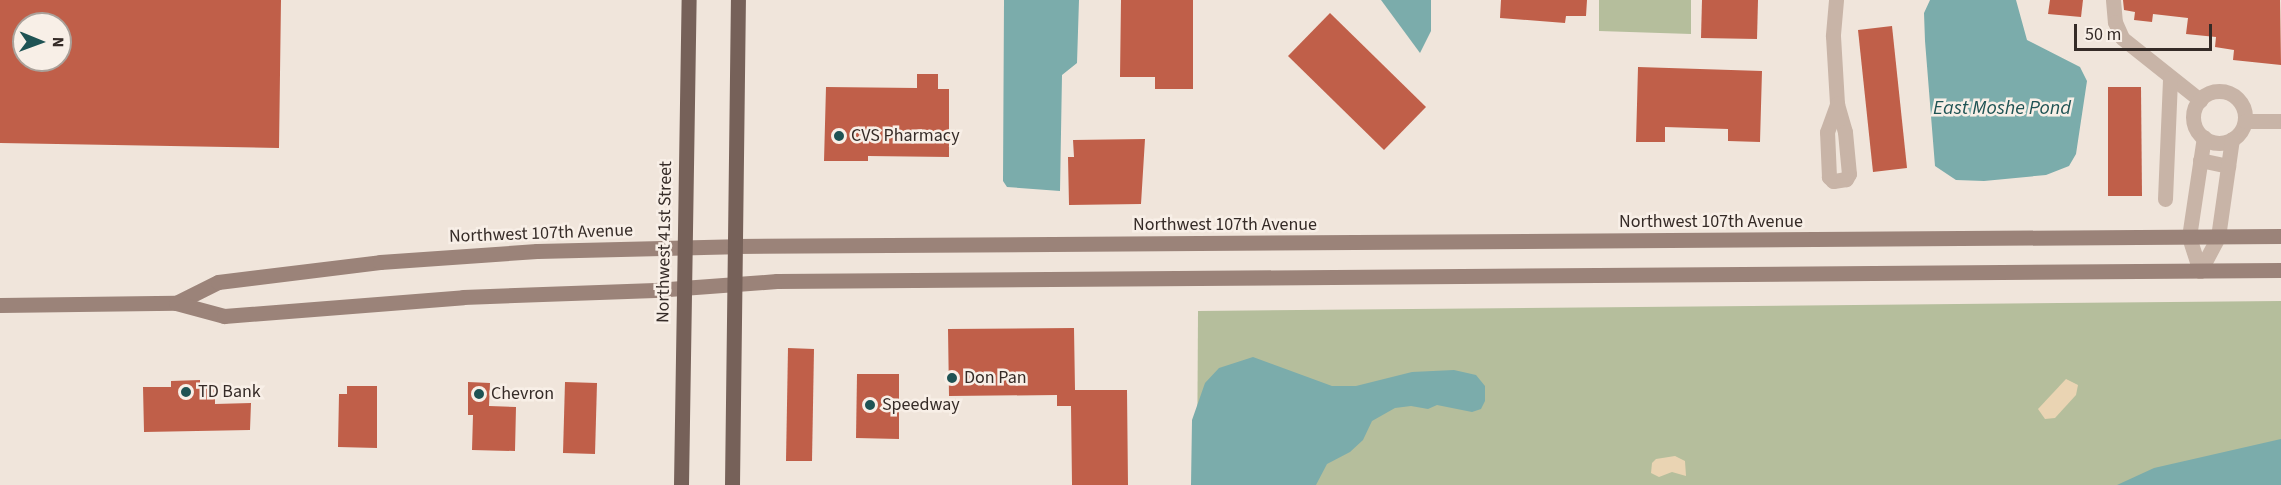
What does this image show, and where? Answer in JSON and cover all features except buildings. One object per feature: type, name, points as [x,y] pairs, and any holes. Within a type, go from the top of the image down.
[{"type":"main road","name":"Northwest 41st Street","points":[[681,485],[690,0]]},
{"type":"main road","points":[[732,485],[738,0]]},
{"type":"main road","name":"Northwest 107th Avenue","points":[[176,303],[218,282],[375,262],[485,253],[735,246],[2281,236]]},
{"type":"main road","name":"Northwest 107th Avenue","points":[[0,305],[176,303],[224,316],[473,296],[684,289],[777,281],[2281,270]]},
{"type":"street","points":[[1836,0],[1833,36],[1837,104]]},
{"type":"street","points":[[2113,0],[2115,22],[2122,38],[2200,100]]},
{"type":"street","points":[[2165,199],[2170,78]]},
{"type":"street","points":[[2200,271],[2218,237],[2232,139],[2245,121],[2242,104],[2230,93],[2214,92],[2200,100],[2195,124],[2204,137],[2221,143],[2232,139]]},
{"type":"street","points":[[2245,121],[2281,121]]},
{"type":"street","points":[[2200,271],[2189,237],[2204,137]]},
{"type":"street","points":[[2200,160],[2228,166]]},
{"type":"green space","points":[[1599,0],[1691,0],[1691,34],[1599,31]]},
{"type":"green space","points":[[2281,301],[2281,485],[1197,485],[1198,311]]},
{"type":"sand","points":[[2066,379],[2078,385],[2076,395],[2055,418],[2045,419],[2038,409]]},
{"type":"sand","points":[[1675,456],[1685,461],[1686,476],[1672,472],[1659,477],[1651,473],[1652,463],[1656,459]]},
{"type":"water","points":[[1004,0],[1079,0],[1077,63],[1062,75],[1060,191],[1007,187],[1003,181]]},
{"type":"water","points":[[1381,0],[1431,0],[1431,31],[1420,53]]},
{"type":"water","name":"East Moshe Pond","points":[[1930,0],[2016,0],[2027,40],[2080,67],[2087,81],[2076,154],[2069,166],[2046,175],[1984,181],[1956,180],[1935,166],[1924,13]]},
{"type":"water","points":[[1253,357],[1332,386],[1356,386],[1412,372],[1454,370],[1476,375],[1485,386],[1485,401],[1481,409],[1472,412],[1437,405],[1428,409],[1411,406],[1395,408],[1372,421],[1363,440],[1350,452],[1327,464],[1316,485],[1191,485],[1192,420],[1205,383],[1219,368]]},
{"type":"water","points":[[2281,439],[2281,485],[2117,485],[2154,468]]},
{"type":"place","name":"CVS Pharmacy","points":[[839,136]]},
{"type":"place","name":"Don Pan","points":[[952,378]]},
{"type":"place","name":"TD Bank","points":[[186,392]]},
{"type":"place","name":"Chevron","points":[[479,394]]},
{"type":"place","name":"Speedway","points":[[870,405]]}]
